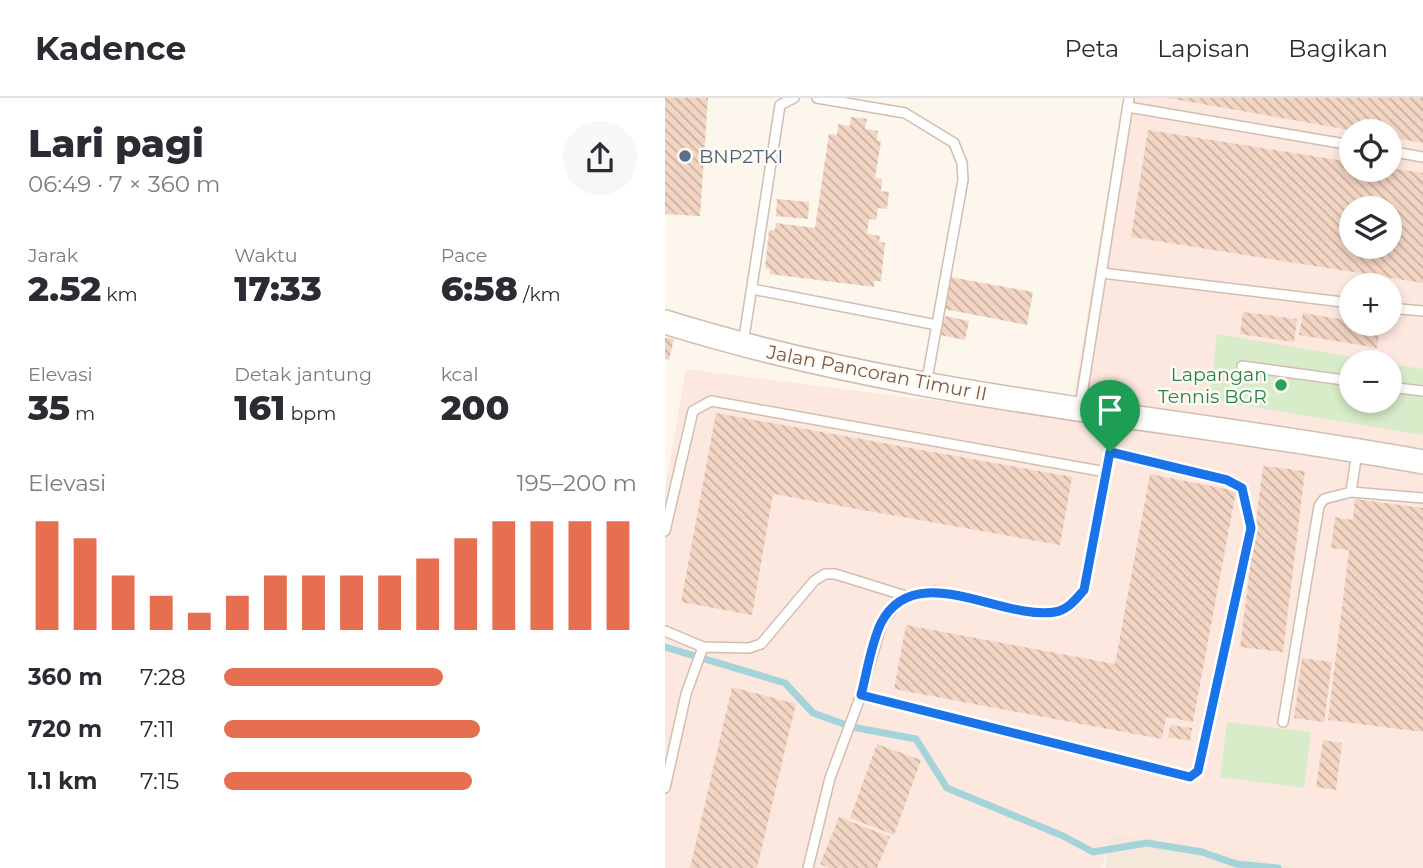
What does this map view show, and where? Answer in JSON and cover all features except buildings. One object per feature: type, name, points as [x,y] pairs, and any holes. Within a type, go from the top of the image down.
[{"type":"street","name":"Jalan Pancoran Timur II","points":[[665,322],[743,346],[926,386],[1080,407],[1423,462]]},
{"type":"lane","points":[[743,346],[780,105],[794,98]]},
{"type":"lane","points":[[817,98],[905,113],[954,143],[962,163],[963,180],[926,386]]},
{"type":"lane","points":[[1080,407],[1128,103],[1339,143]]},
{"type":"lane","points":[[1402,153],[1423,157]]},
{"type":"lane","points":[[1103,273],[1339,302]]},
{"type":"lane","points":[[752,289],[937,325]]},
{"type":"lane","points":[[1402,309],[1423,311]]},
{"type":"lane","points":[[1242,366],[1339,379]]},
{"type":"lane","points":[[1402,389],[1423,391]]},
{"type":"lane","points":[[665,531],[693,411],[711,401],[1107,472]]},
{"type":"lane","points":[[665,631],[702,650],[750,648],[761,644],[814,581],[825,575],[835,574],[906,596],[935,591],[1033,612],[1057,612],[1072,605],[1084,590],[1117,414]]},
{"type":"lane","points":[[1351,492],[1358,450]]},
{"type":"lane","points":[[861,695],[1190,777],[1195,774],[1198,771],[1251,528],[1249,510],[1242,488],[1227,480],[1110,452]]},
{"type":"lane","points":[[1283,722],[1319,506],[1324,499],[1351,492],[1423,498]]},
{"type":"lane","points":[[808,868],[830,778],[861,695],[882,622],[906,596]]},
{"type":"lane","points":[[665,788],[669,753],[702,650]]},
{"type":"shaded area","points":[[1124,98],[1423,98],[1423,868],[1305,868],[1111,833],[1102,868],[665,868],[665,489],[686,369],[1070,418]]},
{"type":"shaded area","points":[[1110,833],[1305,868],[1105,868]]},
{"type":"green space","name":"Lapangan Tennis BGR","points":[[1217,334],[1339,355],[1339,413],[1402,413],[1402,366],[1423,369],[1423,435],[1210,400]]},
{"type":"green space","points":[[1227,722],[1311,732],[1304,788],[1220,777]]},
{"type":"waterway","points":[[665,647],[785,683],[813,713],[852,727],[916,739],[947,788],[1063,836],[1093,852],[1147,843],[1202,852],[1236,864],[1278,868]]},
{"type":"place","name":"BNP2TKI","points":[[685,156]]},
{"type":"place","name":"Lapangan Tennis BGR","points":[[1281,385]]},
{"type":"route","points":[[1110,452],[1227,480],[1242,488],[1249,510],[1251,528],[1198,771],[1195,774],[1190,777],[861,695],[882,622],[906,596],[935,591],[1033,612],[1057,612],[1072,605],[1084,590],[1110,452]]}]
